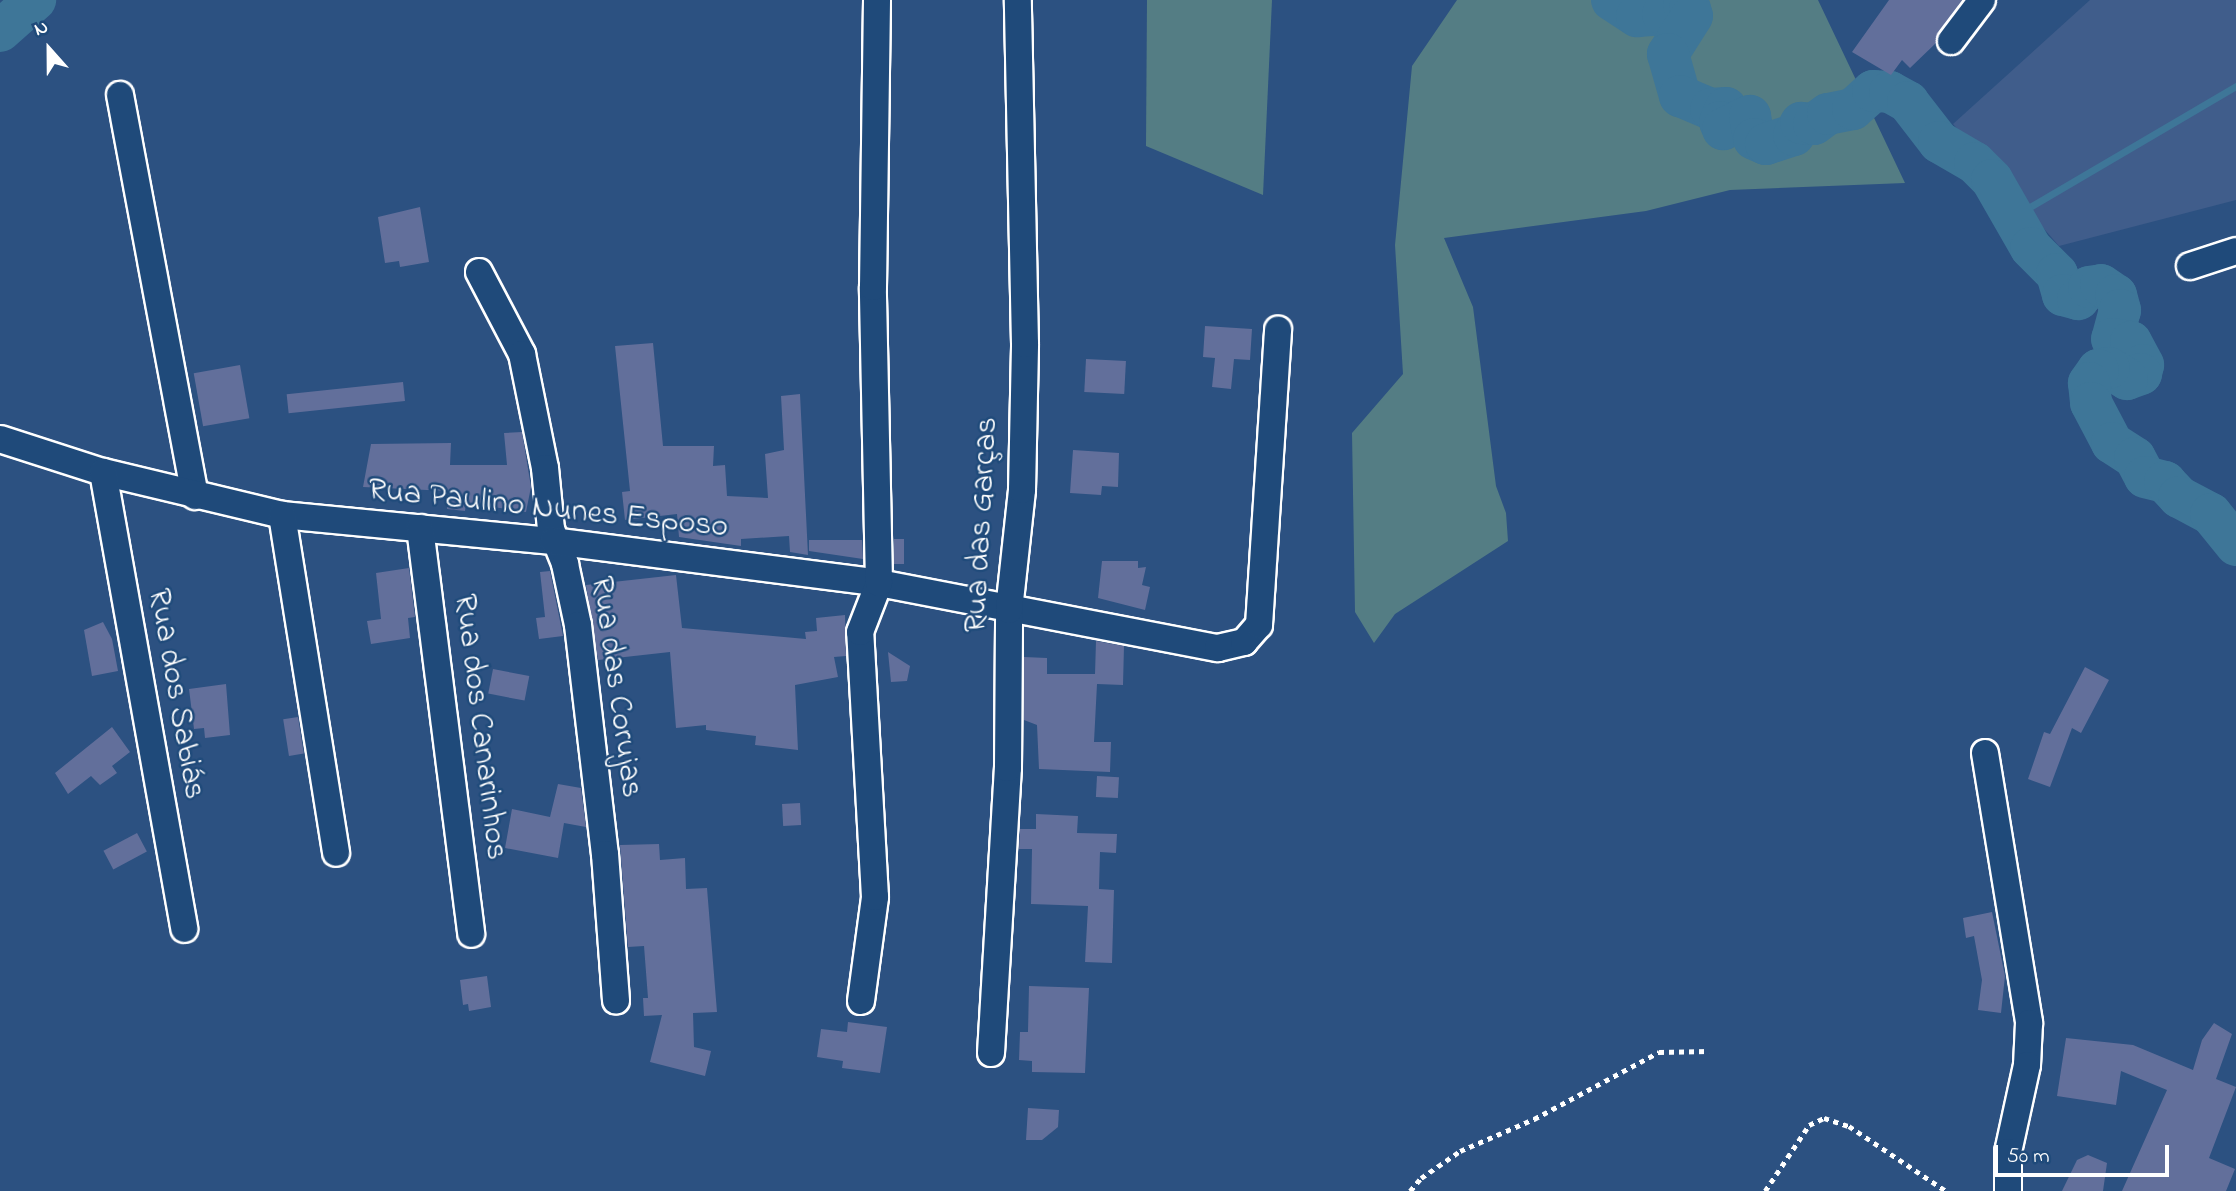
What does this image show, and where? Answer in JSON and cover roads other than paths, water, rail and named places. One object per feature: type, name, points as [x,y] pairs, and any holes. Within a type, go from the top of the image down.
[{"type":"street","points":[[861,1001],[874,897],[860,632],[879,583],[873,287],[877,0]]},
{"type":"street","name":"Rua das Garças","points":[[990,1054],[1008,768],[1009,610],[1021,490],[1025,344],[1018,0]]},
{"type":"street","points":[[1951,41],[1983,0]]},
{"type":"street","points":[[120,95],[195,496]]},
{"type":"street","points":[[2190,266],[2236,251]]},
{"type":"street","name":"Rua das Corujas","points":[[479,272],[522,354],[553,541],[565,564],[578,625],[605,854],[616,1000]]},
{"type":"street","name":"Rua Paulino Nunes Esposo","points":[[0,439],[103,472],[282,515],[553,541],[879,583],[1093,628],[1218,648],[1244,642],[1259,625],[1278,330]]},
{"type":"street","name":"Rua dos Sabiás","points":[[103,472],[184,929]]},
{"type":"street","points":[[282,515],[336,853]]},
{"type":"street","name":"Rua dos Canarinhos","points":[[420,528],[471,934]]},
{"type":"street","points":[[1985,753],[2029,1023],[2027,1065],[2008,1152],[2008,1191]]},
{"type":"waterway","points":[[0,31],[35,0]]},
{"type":"waterway","points":[[1612,0],[1637,16],[1663,14],[1684,5],[1690,9],[1692,16],[1668,54],[1680,96],[1711,109],[1726,108],[1720,122],[1723,129],[1750,116],[1754,139],[1766,144],[1794,135],[1801,123],[1814,124],[1828,114],[1853,109],[1873,91],[1890,92],[1908,102],[1939,142],[1975,163],[1992,180],[2031,248],[2057,274],[2063,295],[2078,299],[2089,287],[2101,285],[2116,295],[2120,310],[2112,339],[2131,342],[2143,365],[2141,374],[2127,379],[2109,368],[2098,370],[2089,383],[2091,403],[2112,443],[2135,458],[2145,477],[2165,482],[2179,497],[2211,514],[2236,545]]},
{"type":"waterway","points":[[2011,218],[2236,86]]}]
